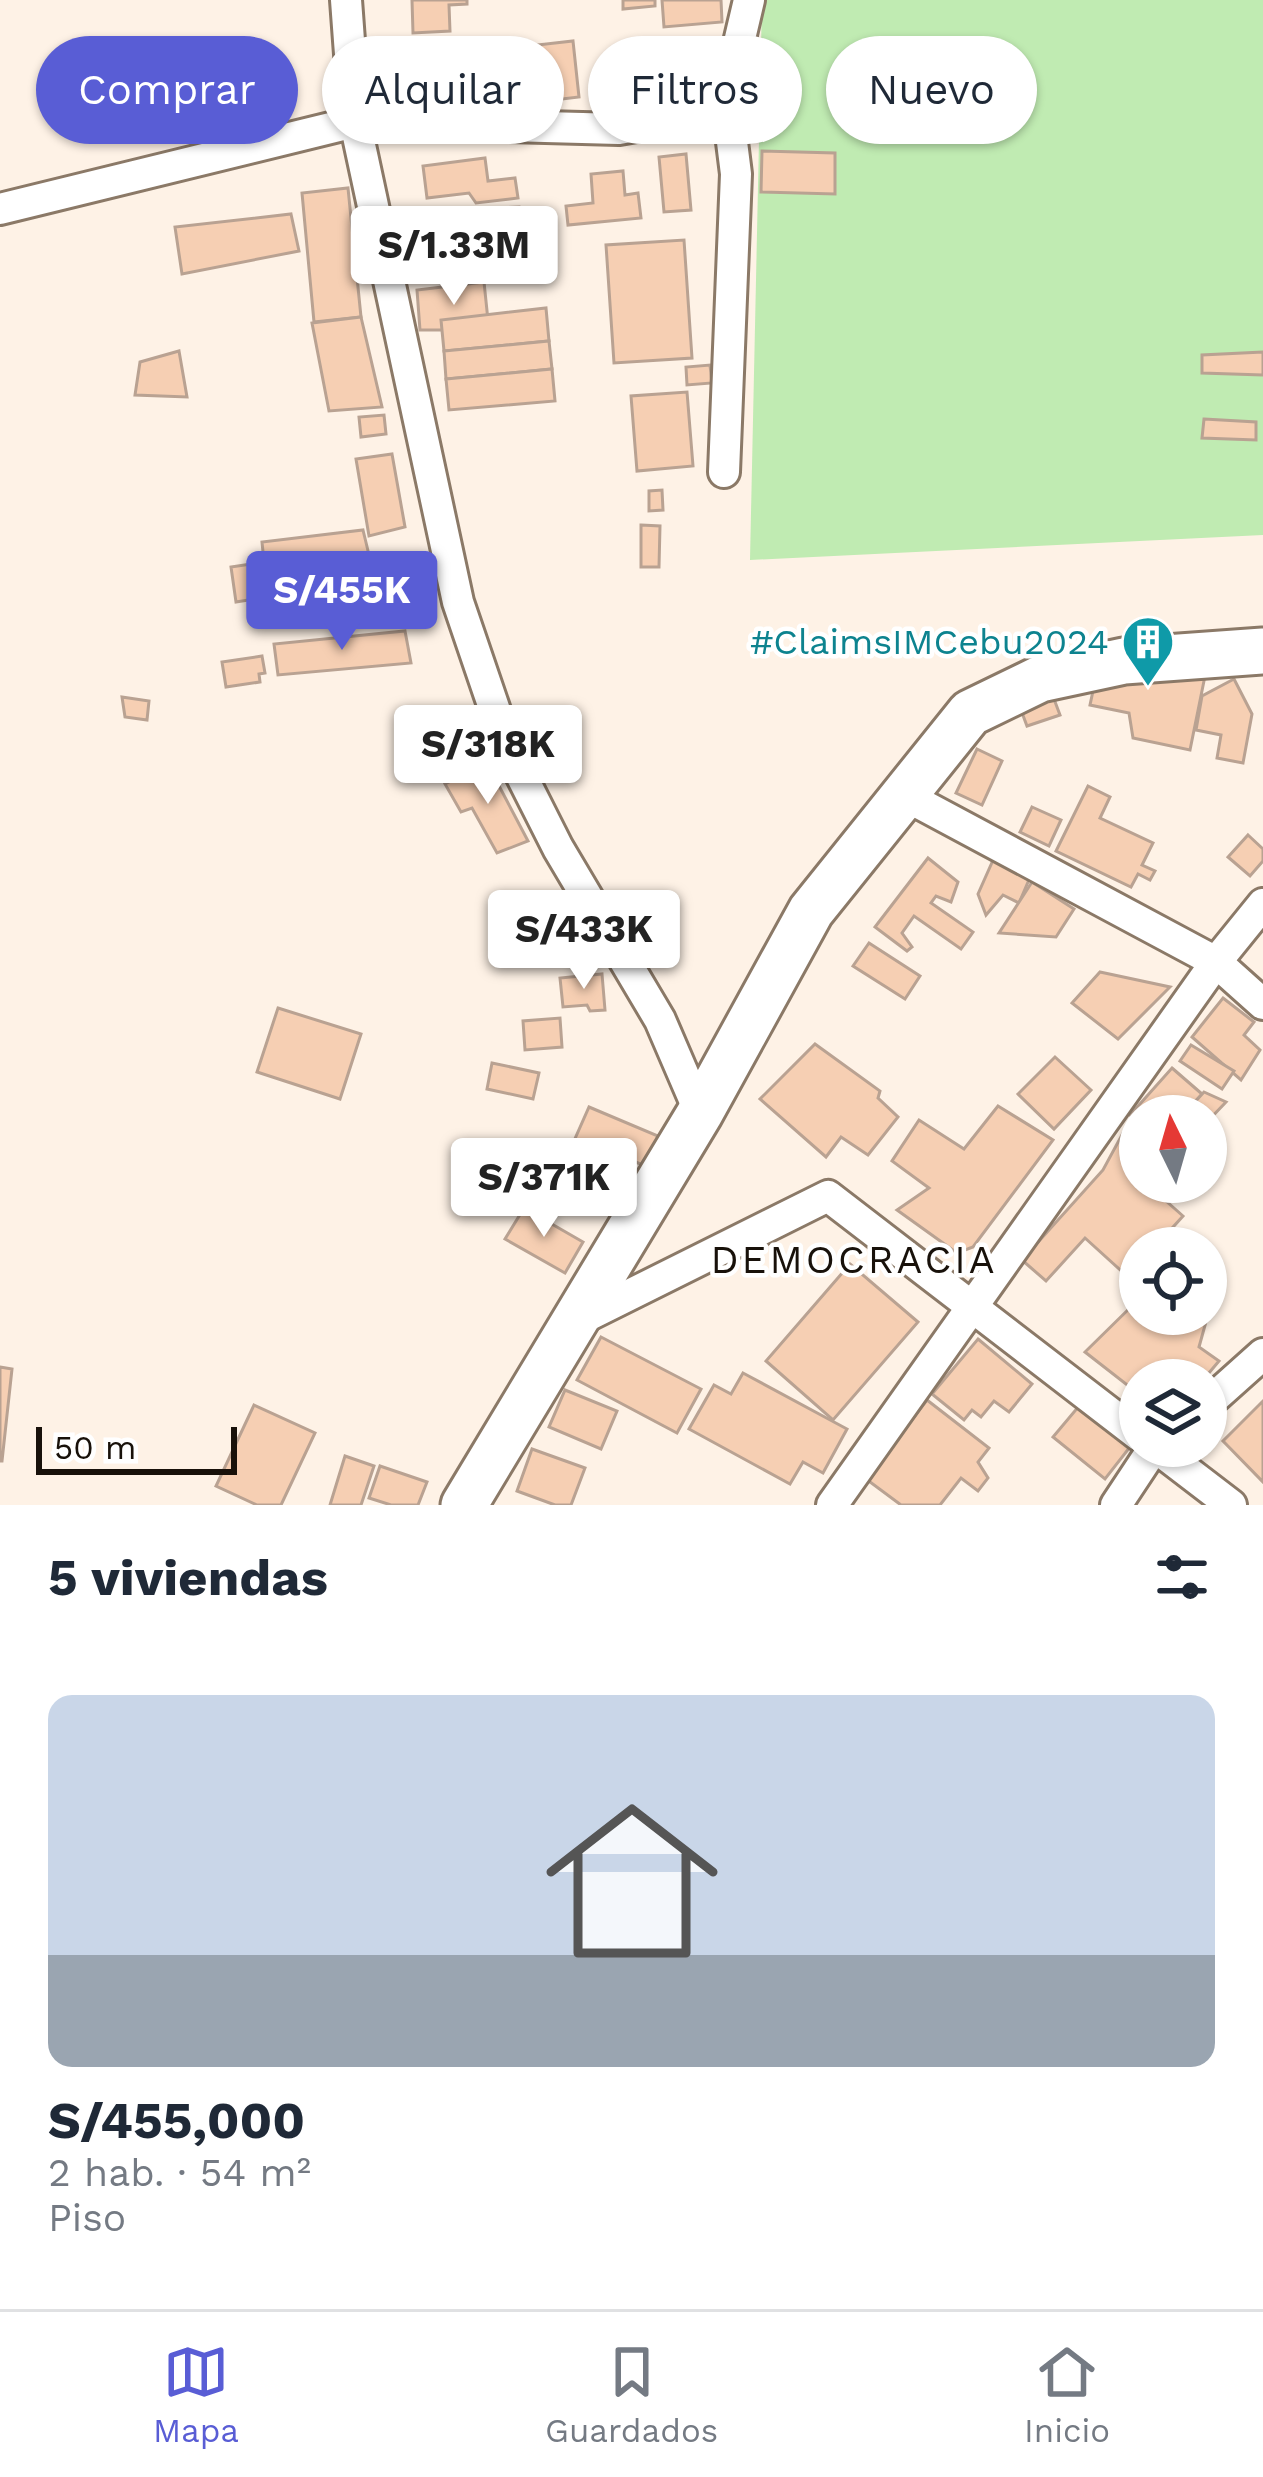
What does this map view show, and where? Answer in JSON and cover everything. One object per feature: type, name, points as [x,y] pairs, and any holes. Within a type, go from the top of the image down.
[{"type":"street","points":[[346,0],[349,36]]},
{"type":"street","points":[[741,36],[749,0]]},
{"type":"street","points":[[0,209],[322,130]]},
{"type":"street","points":[[360,144],[458,602],[487,690],[508,749],[558,848],[660,1020],[700,1113]]},
{"type":"street","points":[[724,472],[736,174],[732,144]]},
{"type":"street","points":[[464,1505],[700,1113],[811,911],[970,713],[1040,679],[1124,661],[1263,651]]},
{"type":"street","points":[[904,795],[1216,962],[1263,1004]]},
{"type":"street","points":[[832,1505],[1216,962],[1263,904]]},
{"type":"street","points":[[569,1325],[828,1196],[1119,1420]]},
{"type":"street","points":[[1227,1386],[1263,1354]]},
{"type":"street","points":[[1116,1505],[1140,1467]]},
{"type":"street","points":[[1181,1467],[1231,1505]]},
{"type":"green space","points":[[762,0],[1263,0],[1263,535],[750,560],[759,144],[802,144],[802,36],[761,36]]},
{"type":"building","points":[[412,0],[467,0],[467,4],[449,5],[450,31],[413,33]]},
{"type":"building","points":[[623,0],[655,0],[655,6],[623,9]]},
{"type":"building","points":[[662,0],[721,0],[722,22],[664,27]]},
{"type":"building","points":[[573,41],[579,97],[564,99],[564,42]]},
{"type":"building","points":[[762,151],[835,153],[835,194],[761,192]]},
{"type":"building","points":[[686,154],[691,210],[664,212],[659,157]]},
{"type":"building","points":[[485,158],[488,181],[515,178],[518,198],[476,203],[469,193],[427,198],[423,166]]},
{"type":"building","points":[[623,171],[625,195],[638,193],[641,218],[568,225],[566,206],[593,203],[591,174]]},
{"type":"building","points":[[348,188],[361,317],[314,322],[302,193]]},
{"type":"building","points":[[519,207],[520,222],[480,224],[479,209]]},
{"type":"building","points":[[291,214],[299,251],[182,274],[175,227]]},
{"type":"building","points":[[510,228],[511,250],[468,250],[468,229]]},
{"type":"building","points":[[684,240],[692,358],[614,363],[606,245]]},
{"type":"building","points":[[484,282],[489,330],[420,330],[417,290]]},
{"type":"building","points":[[546,308],[549,341],[444,351],[441,320]]},
{"type":"building","points":[[361,317],[382,407],[329,411],[312,323]]},
{"type":"building","points":[[549,341],[552,369],[446,379],[444,351]]},
{"type":"building","points":[[179,351],[187,397],[135,395],[140,362]]},
{"type":"building","points":[[1263,352],[1263,375],[1202,373],[1202,355]]},
{"type":"building","points":[[710,365],[712,383],[687,385],[686,367]]},
{"type":"building","points":[[552,369],[555,401],[449,410],[446,379]]},
{"type":"building","points":[[687,392],[693,466],[637,471],[631,396]]},
{"type":"building","points":[[384,415],[386,434],[361,437],[359,417]]},
{"type":"building","points":[[1204,419],[1256,422],[1256,440],[1202,438]]},
{"type":"building","points":[[392,454],[405,527],[369,536],[356,459]]},
{"type":"building","points":[[662,490],[663,510],[649,511],[649,491]]},
{"type":"building","points":[[641,525],[660,526],[659,567],[641,567]]},
{"type":"building","points":[[363,530],[375,580],[236,602],[231,567],[264,562],[262,542]]},
{"type":"building","points":[[405,631],[411,663],[278,675],[274,644]]},
{"type":"building","name":"#ClaimsIMCebu2024","points":[[1102,649],[1206,671],[1190,750],[1133,738],[1129,713],[1090,705]]},
{"type":"building","points":[[262,656],[265,673],[259,674],[260,682],[226,687],[222,662]]},
{"type":"building","points":[[1234,679],[1252,714],[1243,763],[1217,758],[1221,735],[1196,730],[1202,696]]},
{"type":"building","points":[[122,697],[149,701],[147,720],[125,717]]},
{"type":"building","points":[[1054,699],[1060,715],[1027,726],[1021,710]]},
{"type":"building","points":[[977,749],[1002,761],[982,805],[956,793]]},
{"type":"building","points":[[487,763],[528,841],[497,853],[472,808],[461,812],[445,784]]},
{"type":"building","points":[[1088,786],[1110,797],[1100,818],[1153,843],[1142,865],[1155,871],[1150,880],[1138,874],[1131,887],[1056,851]]},
{"type":"building","points":[[1032,807],[1061,820],[1049,846],[1020,832]]},
{"type":"building","points":[[1248,835],[1263,849],[1263,861],[1250,876],[1228,857]]},
{"type":"building","points":[[928,858],[958,882],[951,902],[936,896],[931,903],[973,932],[961,949],[914,916],[902,933],[912,947],[907,951],[875,927]]},
{"type":"building","points":[[994,858],[1031,875],[1019,903],[1003,895],[986,915],[978,894]]},
{"type":"building","points":[[1032,882],[1074,909],[1056,937],[999,933]]},
{"type":"building","points":[[869,943],[920,976],[905,999],[853,966]]},
{"type":"building","points":[[1100,972],[1170,987],[1118,1039],[1072,1003]]},
{"type":"building","points":[[602,974],[605,1010],[590,1011],[587,1005],[563,1007],[560,978]]},
{"type":"building","points":[[1223,998],[1254,1022],[1244,1035],[1260,1050],[1241,1080],[1192,1037]]},
{"type":"building","points":[[278,1008],[361,1034],[340,1099],[257,1072]]},
{"type":"building","points":[[560,1018],[562,1047],[525,1050],[523,1021]]},
{"type":"building","points":[[815,1044],[880,1091],[878,1098],[898,1117],[868,1155],[841,1137],[826,1157],[760,1099]]},
{"type":"building","points":[[1191,1045],[1234,1071],[1222,1089],[1180,1061]]},
{"type":"building","points":[[1055,1057],[1091,1090],[1054,1129],[1018,1094]]},
{"type":"building","points":[[492,1063],[539,1073],[533,1099],[487,1089]]},
{"type":"building","points":[[1172,1068],[1202,1094],[1201,1095],[1148,1095]]},
{"type":"building","points":[[998,1106],[1053,1140],[973,1247],[957,1253],[897,1210],[929,1188],[892,1161],[919,1120],[964,1149]]},
{"type":"building","points":[[589,1107],[658,1136],[645,1166],[631,1160],[617,1193],[591,1182],[584,1197],[555,1184]]},
{"type":"building","points":[[1119,1140],[1119,1203],[1168,1203],[1183,1216],[1173,1227],[1119,1227],[1119,1269],[1085,1238],[1046,1281],[1022,1260],[1103,1170]]},
{"type":"building","points":[[524,1208],[583,1242],[565,1273],[505,1239]]},
{"type":"building","points":[[850,1264],[918,1322],[833,1420],[766,1361]]},
{"type":"building","points":[[1119,1319],[1119,1335],[1202,1335],[1199,1347],[1216,1359],[1119,1359],[1119,1379],[1085,1352]]},
{"type":"building","points":[[601,1337],[701,1389],[677,1433],[577,1380]]},
{"type":"building","points":[[978,1339],[1032,1384],[1009,1412],[994,1401],[981,1417],[972,1410],[964,1420],[932,1394]]},
{"type":"building","points":[[0,1367],[12,1369],[2,1461],[0,1461]]},
{"type":"building","points":[[743,1373],[847,1429],[823,1473],[803,1462],[790,1484],[689,1429],[714,1385],[731,1394]]},
{"type":"building","points":[[565,1390],[617,1411],[601,1449],[549,1427]]},
{"type":"building","points":[[927,1400],[989,1448],[978,1462],[988,1478],[978,1491],[961,1478],[940,1505],[901,1505],[866,1479]]},
{"type":"building","points":[[1263,1401],[1263,1482],[1227,1445],[1227,1437]]},
{"type":"building","points":[[254,1405],[315,1433],[281,1505],[257,1505],[216,1486]]},
{"type":"building","points":[[1079,1406],[1119,1438],[1119,1461],[1105,1479],[1053,1437]]},
{"type":"building","points":[[532,1449],[585,1468],[571,1505],[555,1505],[517,1491]]},
{"type":"building","points":[[345,1456],[374,1466],[361,1505],[330,1505]]},
{"type":"building","points":[[380,1466],[427,1482],[418,1505],[391,1505],[369,1498]]},
{"type":"place","name":"#ClaimsIMCebu2024","points":[[1148,688]]},
{"type":"district","name":"DEMOCRACIA","points":[[854,1259]]}]
